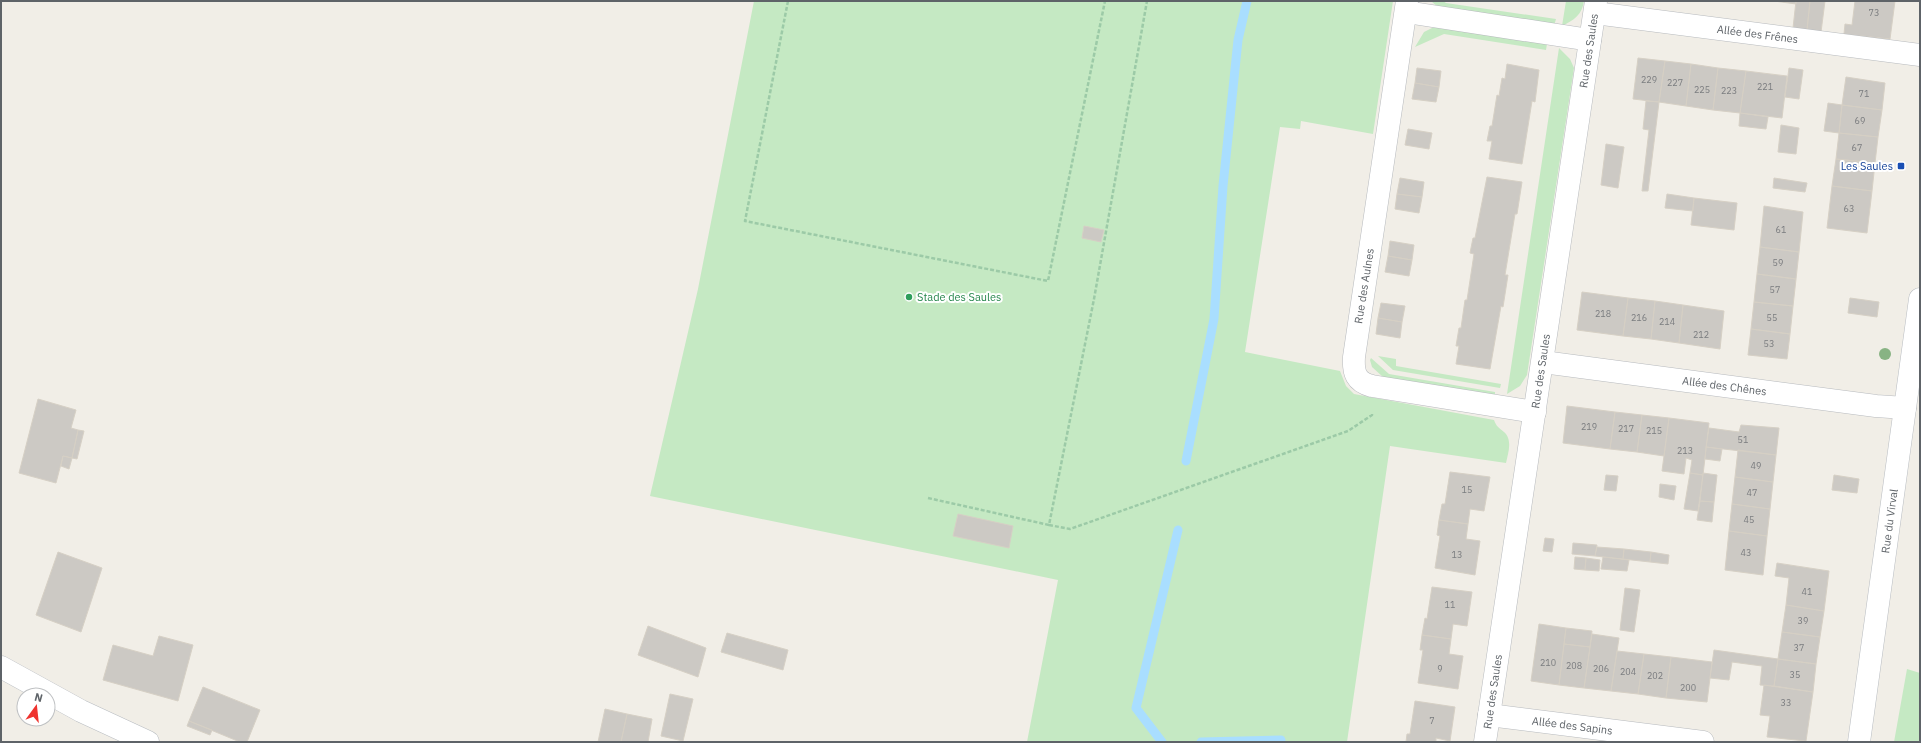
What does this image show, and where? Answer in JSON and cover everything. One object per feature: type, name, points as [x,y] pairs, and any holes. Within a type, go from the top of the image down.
[{"type":"street","name":"Rue des Aulnes","points":[[1535,412],[1366,385],[1357,379],[1353,364],[1407,7],[1590,40]]},
{"type":"street","name":"Rue des Saules","points":[[1485,742],[1596,7]]},
{"type":"street","name":"Allée des Frênes","points":[[1596,7],[1920,55]]},
{"type":"street","name":"Rue du Virval","points":[[1859,742],[1920,299]]},
{"type":"street","name":"Allée des Chênes","points":[[1543,362],[1876,406],[1905,408]]},
{"type":"street","points":[[1,666],[81,711],[148,742]]},
{"type":"street","name":"Allée des Sapins","points":[[1489,715],[1703,742]]},
{"type":"path","points":[[788,1],[744,221],[1048,281],[1105,1]]},
{"type":"path","points":[[1049,525],[1094,299],[1147,1]]},
{"type":"path","points":[[928,498],[1070,529],[1348,431],[1372,415],[1380,387]]},
{"type":"green space","points":[[754,1],[1393,1],[1373,134],[1301,121],[1300,129],[1280,127],[1245,352],[1340,371],[1346,386],[1354,394],[1494,420],[1499,428],[1507,435],[1509,447],[1506,463],[1390,446],[1347,742],[1027,742],[1058,580],[650,496],[698,289]]},
{"type":"green space","points":[[1431,1],[1443,1],[1446,3],[1556,19],[1554,26],[1440,9]]},
{"type":"green space","points":[[1566,1],[1584,1],[1583,6],[1577,16],[1562,26]]},
{"type":"green space","points":[[1434,27],[1547,44],[1546,50],[1444,34],[1415,47],[1424,32]]},
{"type":"green space","points":[[1559,48],[1570,59],[1574,68],[1527,375],[1520,386],[1507,394]]},
{"type":"green space","points":[[1378,356],[1396,359],[1396,366],[1501,384],[1500,388],[1393,370]]},
{"type":"green space","points":[[1371,358],[1389,374],[1495,392],[1495,396],[1383,377],[1372,367],[1370,360]]},
{"type":"green space","points":[[1907,669],[1920,673],[1920,742],[1894,742]]},
{"type":"building","points":[[1774,1],[1796,1],[1796,4]]},
{"type":"building","points":[[1796,1],[1810,1],[1807,30],[1793,28]]},
{"type":"building","points":[[1810,1],[1825,1],[1821,32],[1807,30]]},
{"type":"building","points":[[1855,1],[1895,1],[1890,39],[1844,34],[1845,24],[1852,25]]},
{"type":"building","points":[[1638,58],[1665,61],[1659,102],[1633,99]]},
{"type":"building","points":[[1665,61],[1691,64],[1686,106],[1659,102]]},
{"type":"building","points":[[1507,64],[1539,70],[1535,102],[1532,101],[1522,164],[1489,159],[1492,141],[1487,141],[1490,126],[1492,126],[1497,95],[1499,96],[1502,78],[1505,79]]},
{"type":"building","points":[[1691,64],[1718,68],[1713,110],[1686,106]]},
{"type":"building","points":[[1417,68],[1441,71],[1439,87],[1415,83]]},
{"type":"building","points":[[1718,68],[1746,71],[1740,113],[1713,110]]},
{"type":"building","points":[[1789,68],[1803,70],[1799,99],[1785,97]]},
{"type":"building","points":[[1746,71],[1787,76],[1782,118],[1740,113]]},
{"type":"building","points":[[1846,77],[1885,83],[1882,110],[1842,105]]},
{"type":"building","points":[[1415,83],[1439,87],[1436,102],[1412,99]]},
{"type":"building","points":[[1646,101],[1659,102],[1648,191],[1642,191],[1649,130],[1643,129]]},
{"type":"building","points":[[1828,103],[1842,105],[1839,133],[1824,131]]},
{"type":"building","points":[[1842,105],[1882,110],[1878,137],[1839,133]]},
{"type":"building","points":[[1740,113],[1768,117],[1766,129],[1739,126]]},
{"type":"building","points":[[1781,125],[1799,128],[1796,154],[1778,152]]},
{"type":"building","points":[[1408,129],[1432,133],[1429,149],[1405,145]]},
{"type":"building","points":[[1839,133],[1878,137],[1875,163],[1836,159]]},
{"type":"building","points":[[1606,144],[1624,147],[1618,188],[1601,185]]},
{"type":"building","points":[[1836,159],[1875,163],[1872,191],[1832,186]]},
{"type":"building","points":[[1487,177],[1522,182],[1505,275],[1508,275],[1503,307],[1501,306],[1490,369],[1456,364],[1459,346],[1456,346],[1459,328],[1461,328],[1465,300],[1467,300],[1474,254],[1470,253],[1473,238],[1475,238]]},
{"type":"building","points":[[1400,178],[1424,182],[1422,197],[1397,194]]},
{"type":"building","points":[[1774,178],[1807,183],[1805,192],[1773,188]]},
{"type":"building","points":[[1832,186],[1872,191],[1867,233],[1827,228]]},
{"type":"building","points":[[1397,194],[1422,197],[1419,213],[1395,209]]},
{"type":"building","points":[[1667,194],[1694,198],[1693,211],[1665,208]]},
{"type":"building","points":[[1694,198],[1737,203],[1734,230],[1691,225]]},
{"type":"building","points":[[1764,206],[1803,212],[1799,252],[1760,247]]},
{"type":"building","points":[[1084,226],[1104,230],[1101,242],[1082,238]]},
{"type":"building","points":[[1390,241],[1414,245],[1412,260],[1388,256]]},
{"type":"building","points":[[1760,247],[1799,252],[1796,279],[1757,274]]},
{"type":"building","points":[[1388,256],[1412,260],[1409,276],[1385,272]]},
{"type":"building","points":[[1757,274],[1796,279],[1793,306],[1754,302]]},
{"type":"building","points":[[1582,292],[1628,298],[1623,336],[1577,330]]},
{"type":"building","points":[[1628,298],[1655,301],[1651,339],[1623,336]]},
{"type":"building","points":[[1850,298],[1879,302],[1877,317],[1848,313]]},
{"type":"building","points":[[1655,301],[1683,305],[1679,343],[1651,339]]},
{"type":"building","points":[[1754,302],[1793,306],[1790,334],[1751,329]]},
{"type":"building","points":[[1381,303],[1405,306],[1402,322],[1378,318]]},
{"type":"building","points":[[1683,305],[1724,311],[1720,349],[1679,343]]},
{"type":"building","points":[[1378,318],[1402,322],[1400,338],[1376,334]]},
{"type":"building","points":[[1751,329],[1790,334],[1787,359],[1748,355]]},
{"type":"building","points":[[38,399],[76,410],[71,428],[78,430],[72,458],[63,456],[56,483],[19,473]]},
{"type":"building","points":[[1567,406],[1615,412],[1610,449],[1563,443]]},
{"type":"building","points":[[1615,412],[1642,415],[1637,452],[1610,449]]},
{"type":"building","points":[[1642,415],[1669,418],[1664,456],[1637,452]]},
{"type":"building","points":[[1669,418],[1709,423],[1703,475],[1690,473],[1692,460],[1686,458],[1684,474],[1662,471]]},
{"type":"building","points":[[1741,425],[1779,428],[1776,455],[1706,447],[1709,428],[1739,432]]},
{"type":"building","points":[[78,430],[84,431],[77,459],[72,458]]},
{"type":"building","points":[[1706,447],[1722,449],[1720,461],[1705,459]]},
{"type":"building","points":[[1738,450],[1776,455],[1773,482],[1735,477]]},
{"type":"building","points":[[63,456],[72,458],[69,469],[61,466]]},
{"type":"building","points":[[1450,472],[1490,477],[1484,511],[1470,509],[1468,524],[1439,520],[1442,504],[1445,504]]},
{"type":"building","points":[[1690,473],[1703,475],[1698,511],[1684,509]]},
{"type":"building","points":[[1703,473],[1717,475],[1714,502],[1700,501]]},
{"type":"building","points":[[1606,475],[1618,476],[1616,491],[1604,490]]},
{"type":"building","points":[[1834,475],[1859,479],[1857,493],[1832,490]]},
{"type":"building","points":[[1735,477],[1773,482],[1770,509],[1732,504]]},
{"type":"building","points":[[1660,484],[1676,486],[1674,500],[1659,497]]},
{"type":"building","points":[[1700,501],[1714,502],[1712,522],[1697,520]]},
{"type":"building","points":[[1732,504],[1770,509],[1767,536],[1729,531]]},
{"type":"building","points":[[958,514],[1013,526],[1009,548],[953,536]]},
{"type":"building","points":[[1439,520],[1468,524],[1466,539],[1480,541],[1475,575],[1435,568],[1440,536],[1437,535]]},
{"type":"building","points":[[1729,531],[1767,536],[1763,575],[1725,570]]},
{"type":"building","points":[[1545,538],[1554,539],[1552,552],[1543,551]]},
{"type":"building","points":[[1573,543],[1597,545],[1595,556],[1572,554]]},
{"type":"building","points":[[1597,547],[1624,549],[1623,559],[1595,556]]},
{"type":"building","points":[[1624,549],[1651,552],[1650,562],[1623,559]]},
{"type":"building","points":[[58,552],[102,568],[81,632],[36,615]]},
{"type":"building","points":[[1651,552],[1669,555],[1668,564],[1650,562]]},
{"type":"building","points":[[1575,557],[1586,558],[1585,570],[1574,569]]},
{"type":"building","points":[[1603,557],[1629,560],[1627,571],[1601,569]]},
{"type":"building","points":[[1586,558],[1600,560],[1599,571],[1585,570]]},
{"type":"building","points":[[1777,563],[1829,571],[1824,611],[1786,605],[1789,578],[1775,576]]},
{"type":"building","points":[[1432,587],[1472,592],[1467,626],[1453,624],[1451,639],[1422,635],[1425,618],[1427,619]]},
{"type":"building","points":[[1625,588],[1640,590],[1634,632],[1620,630]]},
{"type":"building","points":[[1786,605],[1824,611],[1820,637],[1782,632]]},
{"type":"building","points":[[1539,624],[1566,628],[1559,685],[1531,681]]},
{"type":"building","points":[[648,626],[706,648],[698,677],[638,655]]},
{"type":"building","points":[[1566,628],[1592,631],[1590,647],[1564,644]]},
{"type":"building","points":[[1782,632],[1820,637],[1816,664],[1778,659]]},
{"type":"building","points":[[727,633],[788,650],[783,670],[721,652]]},
{"type":"building","points":[[1592,634],[1619,638],[1611,691],[1584,688]]},
{"type":"building","points":[[1422,635],[1451,639],[1449,654],[1463,656],[1458,689],[1418,683],[1423,650],[1420,650]]},
{"type":"building","points":[[159,636],[193,645],[178,701],[103,680],[113,645],[153,656]]},
{"type":"building","points":[[1564,644],[1590,647],[1584,688],[1559,685]]},
{"type":"building","points":[[1714,650],[1778,659],[1774,686],[1760,685],[1762,666],[1732,662],[1729,680],[1710,678]]},
{"type":"building","points":[[1617,651],[1644,654],[1638,694],[1611,691]]},
{"type":"building","points":[[1644,654],[1671,657],[1666,698],[1638,694]]},
{"type":"building","points":[[1671,657],[1712,662],[1707,702],[1666,698]]},
{"type":"building","points":[[1778,659],[1816,664],[1813,692],[1774,686]]},
{"type":"building","points":[[1764,685],[1813,692],[1806,741],[1767,737],[1770,716],[1760,715]]},
{"type":"building","points":[[203,687],[260,710],[247,742],[240,742],[189,721]]},
{"type":"building","points":[[670,694],[693,699],[683,741],[661,736]]},
{"type":"building","points":[[1415,701],[1455,707],[1450,741],[1436,738],[1436,742],[1406,742],[1407,734],[1410,734]]},
{"type":"building","points":[[605,709],[627,714],[621,742],[598,742]]},
{"type":"building","points":[[627,714],[652,719],[648,742],[621,742]]},
{"type":"building","points":[[189,721],[212,730],[210,735],[187,726]]},
{"type":"waterway","points":[[1186,461],[1214,319],[1223,186],[1238,40],[1247,1]]},
{"type":"waterway","points":[[1162,742],[1136,708],[1178,530]]},
{"type":"waterway","points":[[1201,742],[1281,740]]},
{"type":"place","name":"Les Saules","points":[[1901,166]]},
{"type":"place","name":"Stade des Saules","points":[[909,297]]}]
